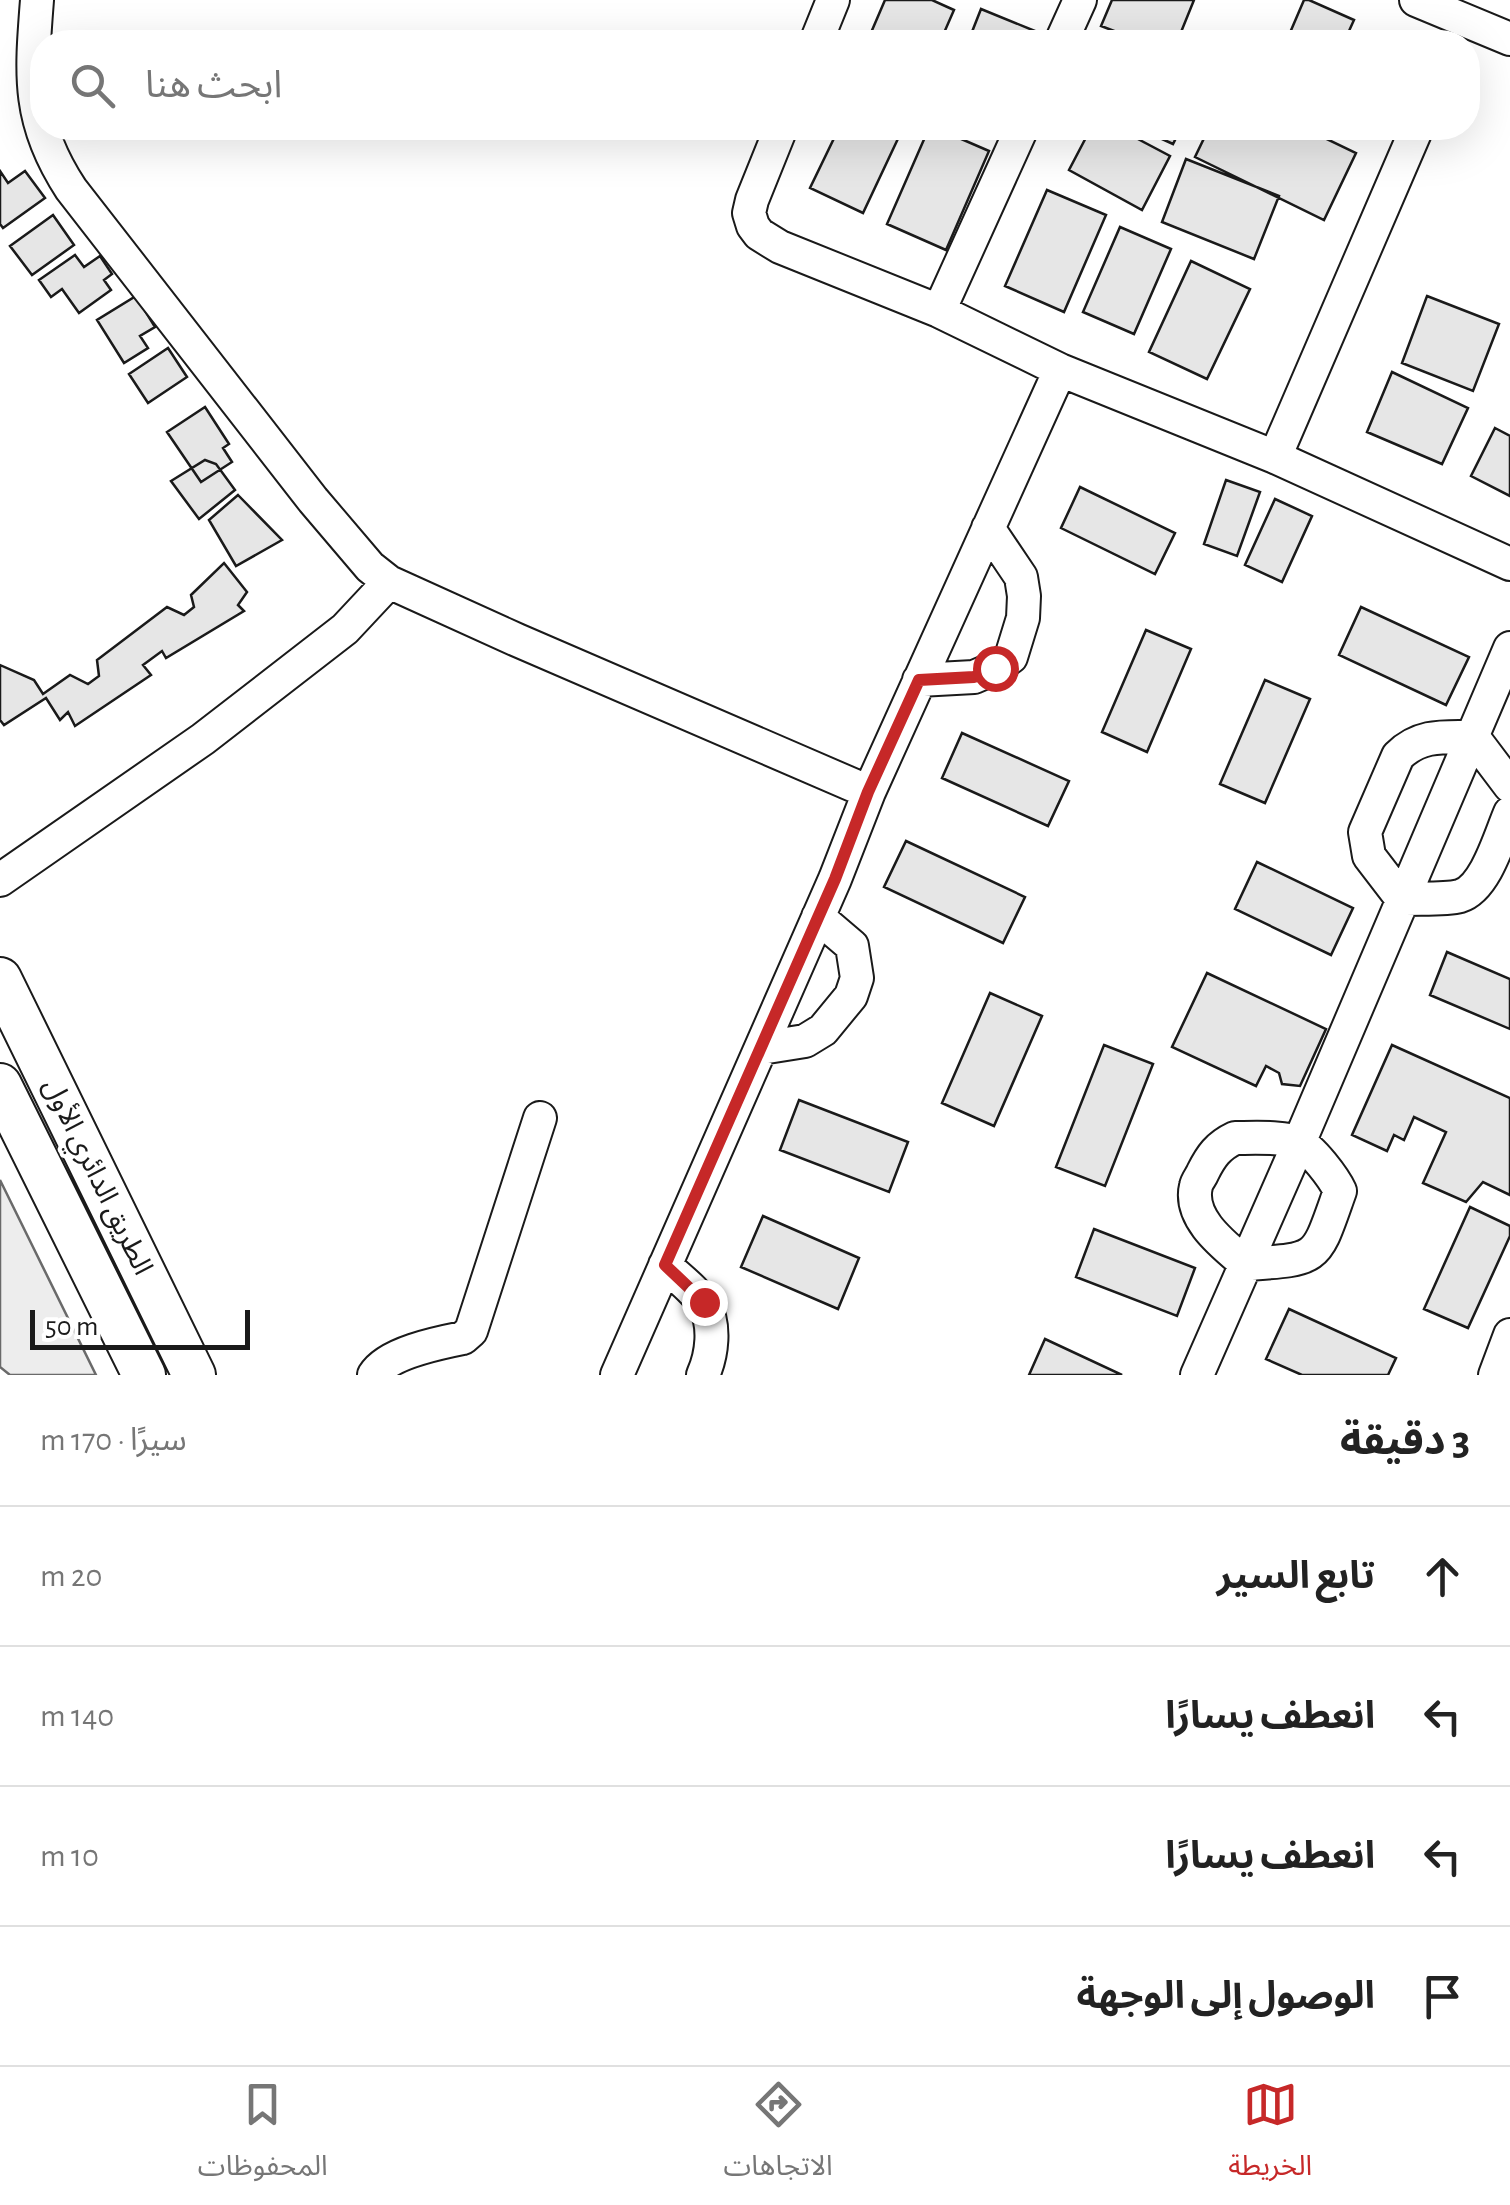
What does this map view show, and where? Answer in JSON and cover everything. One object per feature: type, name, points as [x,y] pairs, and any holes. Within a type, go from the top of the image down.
[{"type":"main road","name":"الطريق الدائري الأول","points":[[0,979],[194,1375]]},
{"type":"main road","name":"الطريق الدائري الأول","points":[[0,1085],[144,1375]]},
{"type":"street","points":[[34,30],[37,0]]},
{"type":"street","points":[[821,30],[834,0]]},
{"type":"street","points":[[1066,30],[1080,0]]},
{"type":"street","points":[[1416,0],[1457,30]]},
{"type":"street","points":[[1480,34],[1510,38]]},
{"type":"street","points":[[44,140],[70,189],[322,512],[389,582],[868,792]]},
{"type":"street","points":[[777,140],[749,214],[758,234],[780,247],[939,311],[1060,370],[1275,457],[1510,564]]},
{"type":"street","points":[[939,311],[1017,140]]},
{"type":"street","points":[[1275,457],[1411,140]]},
{"type":"street","points":[[616,1375],[761,1048],[868,792],[1060,370]]},
{"type":"street","points":[[919,680],[974,677],[1012,656],[1023,618],[1021,577],[988,528]]},
{"type":"street","points":[[0,880],[204,739],[345,630],[389,582]]},
{"type":"street","points":[[1197,1375],[1510,648]]},
{"type":"street","points":[[1402,899],[1370,856],[1365,832],[1398,756],[1407,747],[1434,736],[1473,738],[1510,786]]},
{"type":"street","points":[[1402,899],[1460,896],[1473,888],[1482,879],[1510,813]]},
{"type":"street","points":[[761,1048],[805,1041],[823,1030],[851,996],[857,978],[852,946],[818,916]]},
{"type":"street","points":[[374,1375],[390,1358],[462,1338],[471,1331],[540,1118]]},
{"type":"street","points":[[1235,1138],[1299,1142],[1328,1170],[1340,1191],[1322,1243],[1298,1260],[1246,1264],[1220,1243],[1203,1220],[1196,1204],[1196,1186],[1213,1153],[1235,1138]]},
{"type":"street","points":[[665,1265],[704,1302],[712,1348],[703,1375]]},
{"type":"street","points":[[1495,1375],[1510,1336]]},
{"type":"shaded area","points":[[0,1180],[96,1375],[10,1375],[0,1367]]},
{"type":"building","points":[[885,0],[932,0],[954,10],[945,30],[872,30]]},
{"type":"building","points":[[1112,0],[1194,0],[1182,30],[1112,30],[1101,26]]},
{"type":"building","points":[[1304,0],[1354,20],[1349,30],[1291,30]]},
{"type":"building","points":[[981,9],[1033,30],[973,30]]},
{"type":"building","points":[[833,140],[897,140],[863,213],[810,188]]},
{"type":"building","points":[[924,140],[964,140],[989,151],[946,250],[887,224]]},
{"type":"building","points":[[1085,140],[1140,140],[1170,156],[1142,210],[1069,170]]},
{"type":"building","points":[[1203,140],[1329,140],[1356,153],[1324,220],[1195,157]]},
{"type":"building","points":[[1186,159],[1279,196],[1254,259],[1162,222]]},
{"type":"building","points":[[0,171],[8,183],[25,171],[45,198],[3,228],[0,224]]},
{"type":"building","points":[[1047,190],[1106,215],[1064,312],[1005,286]]},
{"type":"building","points":[[53,215],[74,245],[32,275],[10,246]]},
{"type":"building","points":[[1120,227],[1171,249],[1134,334],[1083,312]]},
{"type":"building","points":[[75,255],[84,267],[100,256],[112,274],[104,280],[111,290],[79,313],[62,289],[51,297],[39,280]]},
{"type":"building","points":[[1191,261],[1250,289],[1207,379],[1149,352]]},
{"type":"building","points":[[136,296],[155,327],[140,336],[148,348],[124,363],[97,320]]},
{"type":"building","points":[[1427,296],[1499,324],[1473,391],[1402,363]]},
{"type":"building","points":[[168,348],[187,377],[148,403],[129,374]]},
{"type":"building","points":[[1392,372],[1468,408],[1442,464],[1367,432]]},
{"type":"building","points":[[205,407],[229,444],[223,448],[232,462],[201,482],[167,432]]},
{"type":"building","points":[[1495,428],[1510,436],[1510,496],[1471,476]]},
{"type":"building","points":[[205,460],[216,464],[235,490],[199,519],[171,481]]},
{"type":"building","points":[[1226,480],[1260,492],[1237,556],[1204,544]]},
{"type":"building","points":[[1080,487],[1175,533],[1155,574],[1061,528]]},
{"type":"building","points":[[238,495],[282,540],[236,566],[209,520]]},
{"type":"building","points":[[1275,499],[1312,516],[1282,582],[1245,565]]},
{"type":"building","points":[[224,563],[247,592],[238,605],[244,611],[166,658],[162,651],[143,665],[151,675],[75,726],[68,712],[60,720],[46,698],[4,725],[0,720],[0,665],[34,680],[43,694],[70,675],[88,684],[99,676],[97,660],[167,607],[184,615],[194,607],[191,595]]},
{"type":"building","points":[[1361,607],[1469,657],[1446,705],[1339,655]]},
{"type":"building","points":[[1146,630],[1191,649],[1147,752],[1102,732]]},
{"type":"building","points":[[1265,680],[1310,699],[1265,803],[1220,784]]},
{"type":"building","points":[[962,733],[1069,781],[1048,826],[942,778]]},
{"type":"building","points":[[906,841],[1025,897],[1003,943],[884,887]]},
{"type":"building","points":[[1257,862],[1353,908],[1331,955],[1235,909]]},
{"type":"building","points":[[1447,952],[1510,979],[1510,1029],[1430,995]]},
{"type":"building","points":[[1207,973],[1326,1029],[1300,1086],[1282,1084],[1279,1073],[1266,1066],[1256,1086],[1172,1047]]},
{"type":"building","points":[[990,993],[1042,1016],[994,1126],[942,1103]]},
{"type":"building","points":[[1104,1045],[1153,1064],[1105,1186],[1056,1167]]},
{"type":"building","points":[[1392,1045],[1510,1098],[1510,1195],[1483,1182],[1466,1202],[1423,1183],[1446,1132],[1414,1117],[1404,1140],[1394,1135],[1387,1151],[1352,1135]]},
{"type":"building","points":[[799,1100],[908,1142],[889,1192],[780,1150]]},
{"type":"building","points":[[1470,1207],[1510,1226],[1510,1236],[1468,1328],[1424,1309]]},
{"type":"building","points":[[763,1216],[859,1258],[838,1309],[741,1267]]},
{"type":"building","points":[[1094,1229],[1195,1268],[1177,1316],[1076,1277]]},
{"type":"building","points":[[1289,1309],[1396,1358],[1388,1375],[1302,1375],[1266,1359]]},
{"type":"building","points":[[1045,1339],[1122,1375],[1029,1375]]},
{"type":"route","points":[[704,1302],[665,1265],[919,680],[974,677],[995,668]]}]
